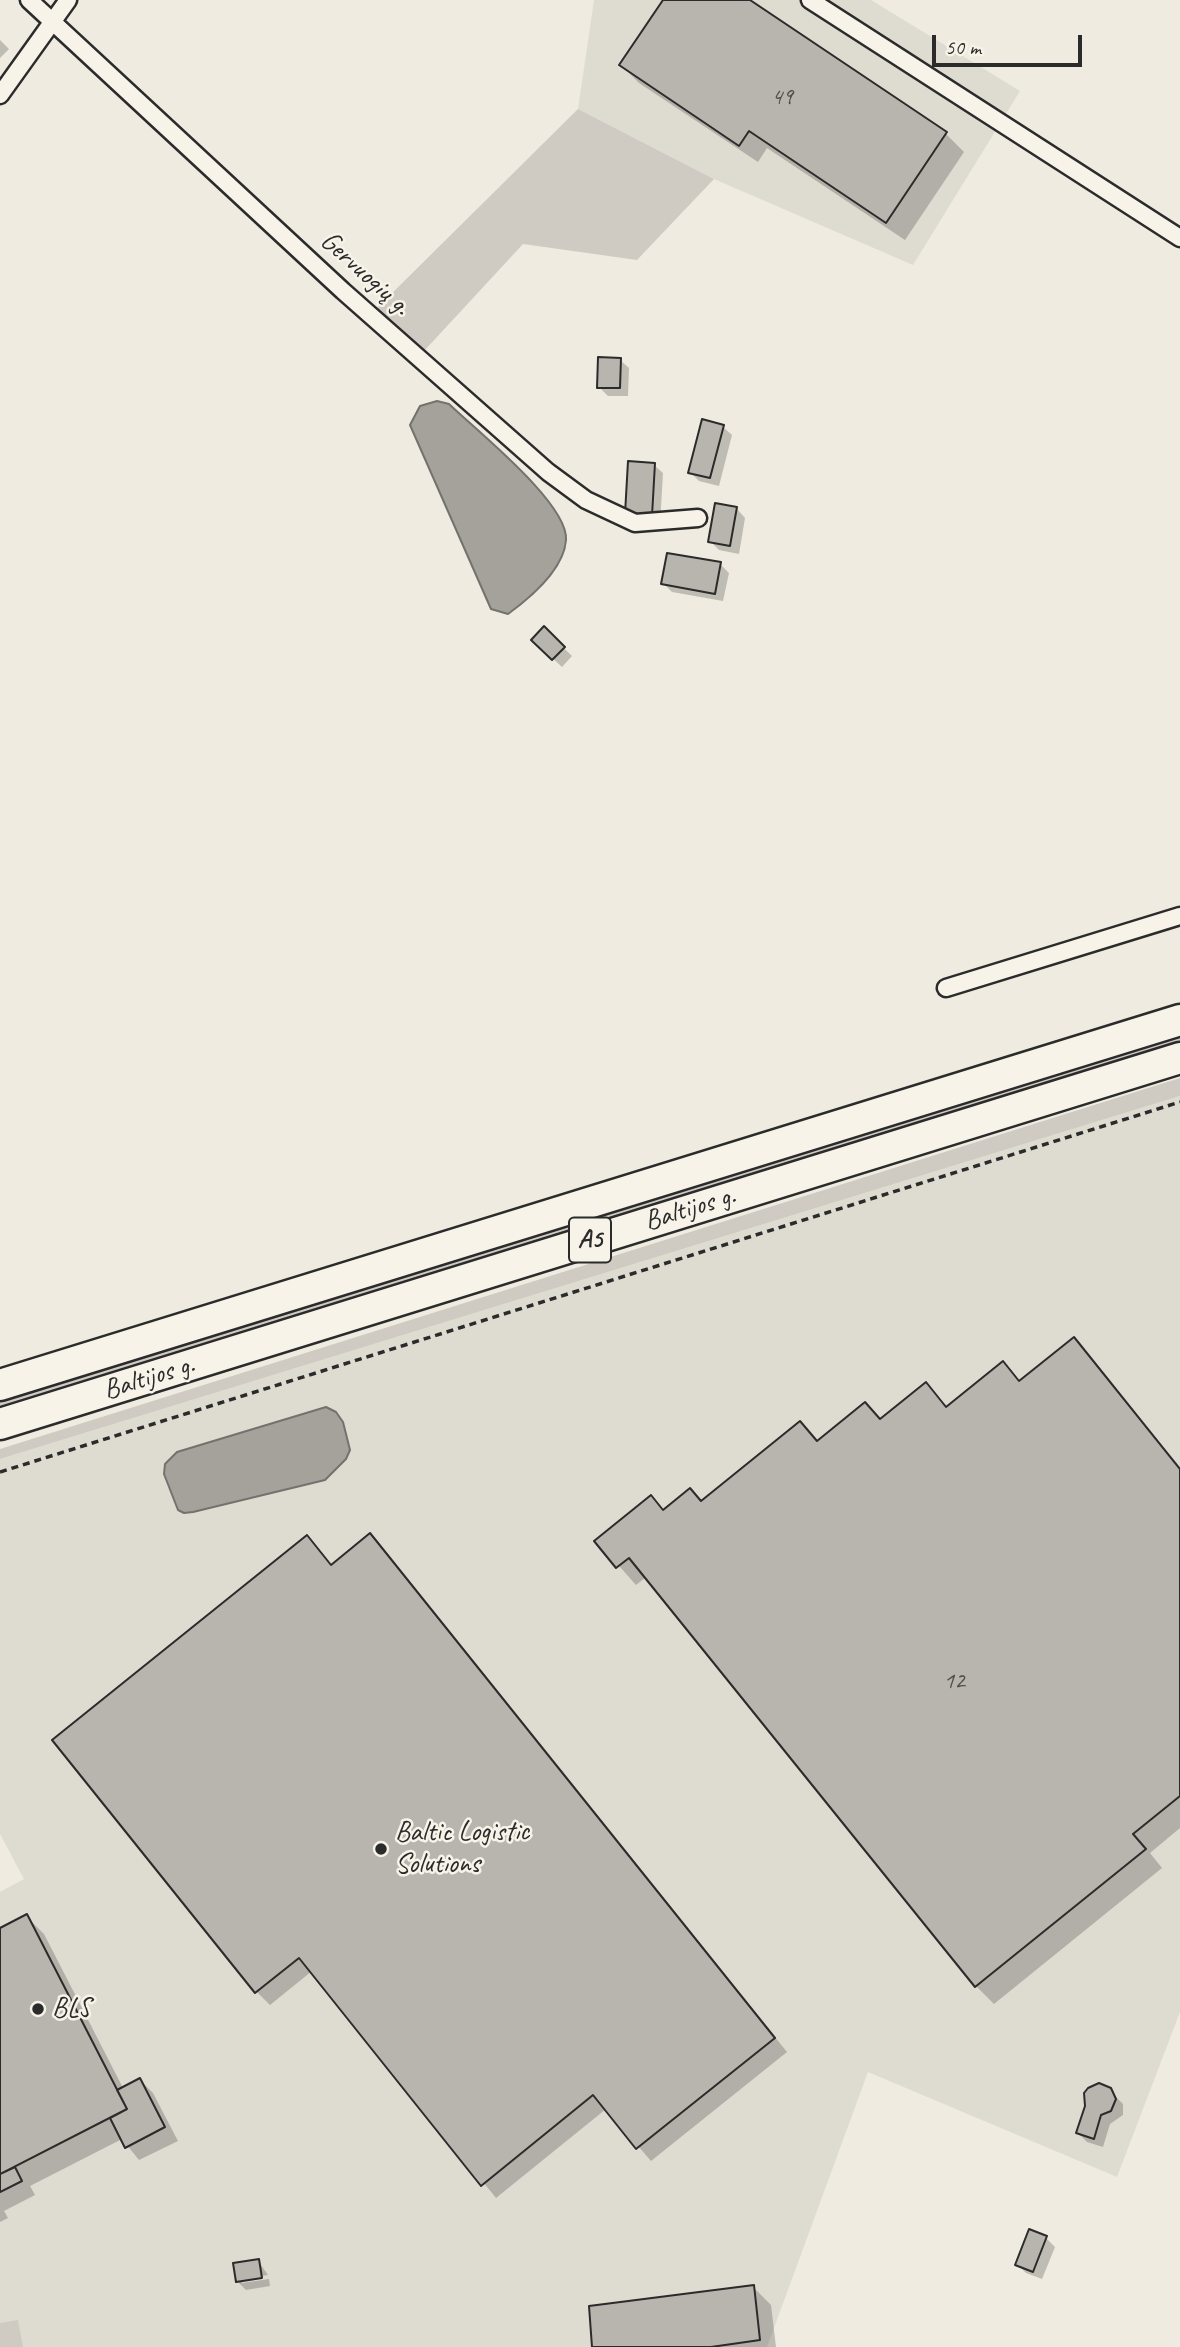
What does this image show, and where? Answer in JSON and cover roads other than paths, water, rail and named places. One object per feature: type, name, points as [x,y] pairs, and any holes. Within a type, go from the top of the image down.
[{"type":"highway","name":"Baltijos g.","points":[[0,1385],[1180,1020]]},
{"type":"highway","name":"Baltijos g.","points":[[0,1424],[1180,1058]]},
{"type":"street","name":"Gervuogių g.","points":[[29,0],[343,291],[548,472],[586,500],[635,523],[698,517]]},
{"type":"street","points":[[0,95],[68,0]]},
{"type":"street","points":[[810,0],[1180,238]]},
{"type":"street","points":[[946,988],[1180,916]]},
{"type":"place","name":"Baltic Logistic Solutions","points":[[381,1849]]},
{"type":"place","name":"BLS","points":[[38,2009]]}]
